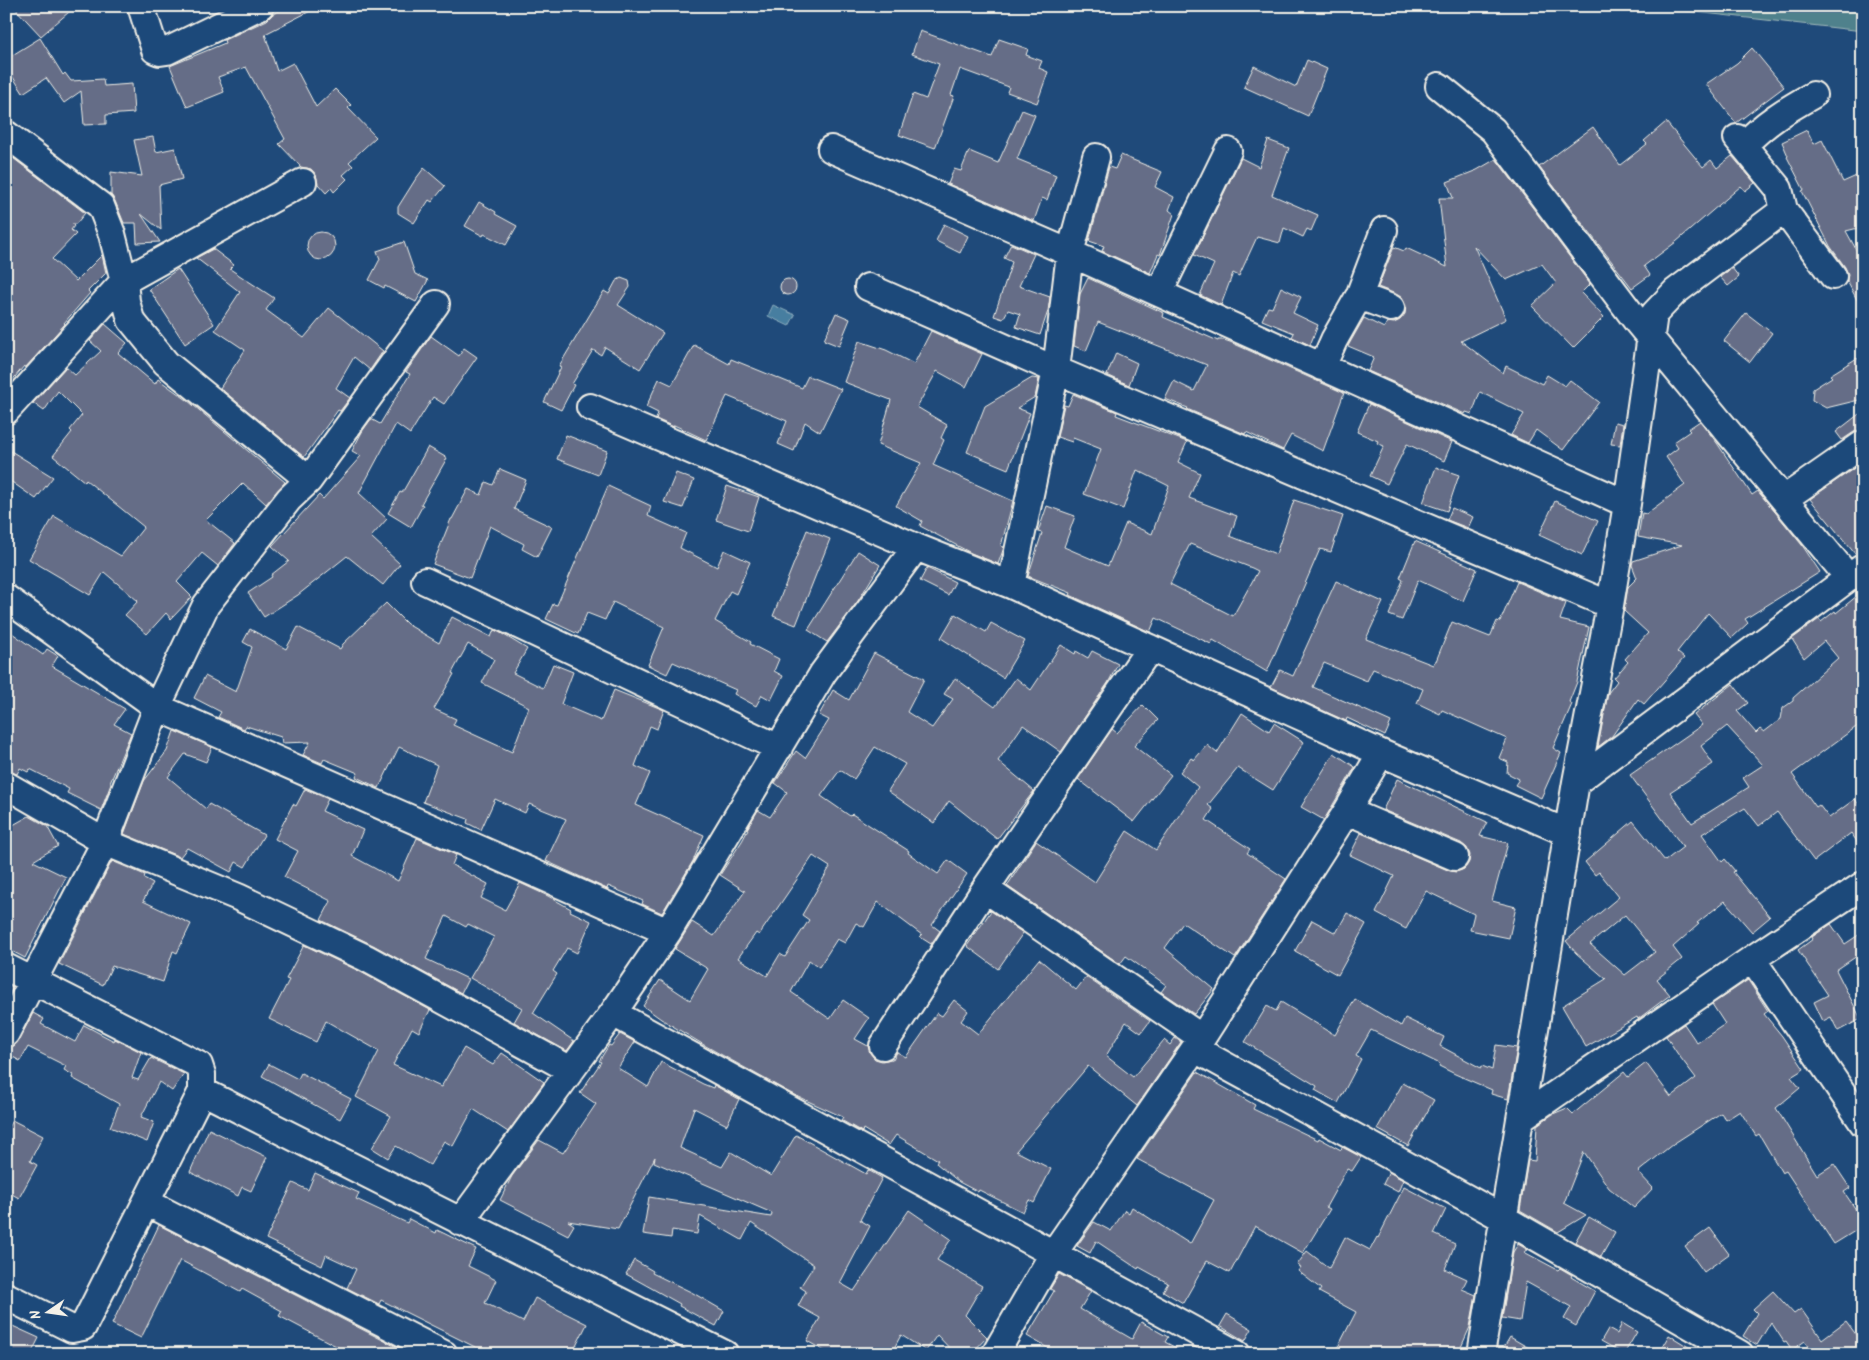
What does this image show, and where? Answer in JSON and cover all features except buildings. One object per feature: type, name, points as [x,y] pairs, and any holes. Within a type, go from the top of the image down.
[{"type":"street","points":[[141,6],[155,50],[160,52],[167,51],[260,6]]},
{"type":"street","points":[[1439,86],[1493,130],[1650,338],[1784,499],[1855,572],[1576,782]]},
{"type":"street","points":[[1813,95],[1740,142],[1779,189],[1784,210],[1833,276]]},
{"type":"street","points":[[6,134],[101,206],[112,234],[124,281],[126,301],[131,320],[166,363],[309,480]]},
{"type":"street","points":[[831,149],[1070,253],[1627,504]]},
{"type":"street","points":[[1159,294],[1228,152]]},
{"type":"street","points":[[1011,585],[1056,370],[1070,253],[1096,156]]},
{"type":"street","points":[[10,406],[124,281],[303,182]]},
{"type":"street","points":[[1481,1354],[1576,782],[1627,504],[1654,314],[1676,292],[1784,210]]},
{"type":"street","points":[[1322,367],[1334,340],[1359,296],[1384,230]]},
{"type":"street","points":[[868,287],[1056,370],[1610,604]]},
{"type":"street","points":[[1359,296],[1391,308]]},
{"type":"street","points":[[6,1034],[105,842],[157,707],[206,605],[289,499],[309,480],[436,304]]},
{"type":"street","points":[[590,407],[916,547],[1011,585],[1381,753],[1568,833]]},
{"type":"street","points":[[1784,499],[1863,444]]},
{"type":"street","points":[[460,1222],[613,1013],[668,932],[823,673],[916,547]]},
{"type":"street","points":[[425,581],[779,748]]},
{"type":"street","points":[[6,598],[157,707],[668,932]]},
{"type":"street","points":[[883,1046],[985,888],[1150,648]]},
{"type":"street","points":[[995,1354],[1053,1254],[1198,1044],[1348,811],[1381,753]]},
{"type":"street","points":[[6,785],[105,842],[238,897],[366,958],[571,1070]]},
{"type":"street","points":[[1348,811],[1455,857]]},
{"type":"street","points":[[1521,1118],[1863,885]]},
{"type":"street","points":[[985,888],[1198,1044],[1740,1354]]},
{"type":"street","points":[[1752,959],[1863,1123]]},
{"type":"street","points":[[6,967],[199,1065],[202,1074],[202,1091],[83,1327],[72,1329],[6,1296]]},
{"type":"street","points":[[613,1013],[1237,1354]]},
{"type":"street","points":[[202,1091],[725,1354]]},
{"type":"street","points":[[146,1202],[444,1354]]},
{"type":"green space","points":[[1642,6],[1863,6],[1863,31]]},
{"type":"water","points":[[773,305],[795,315],[789,326],[768,316]]}]
